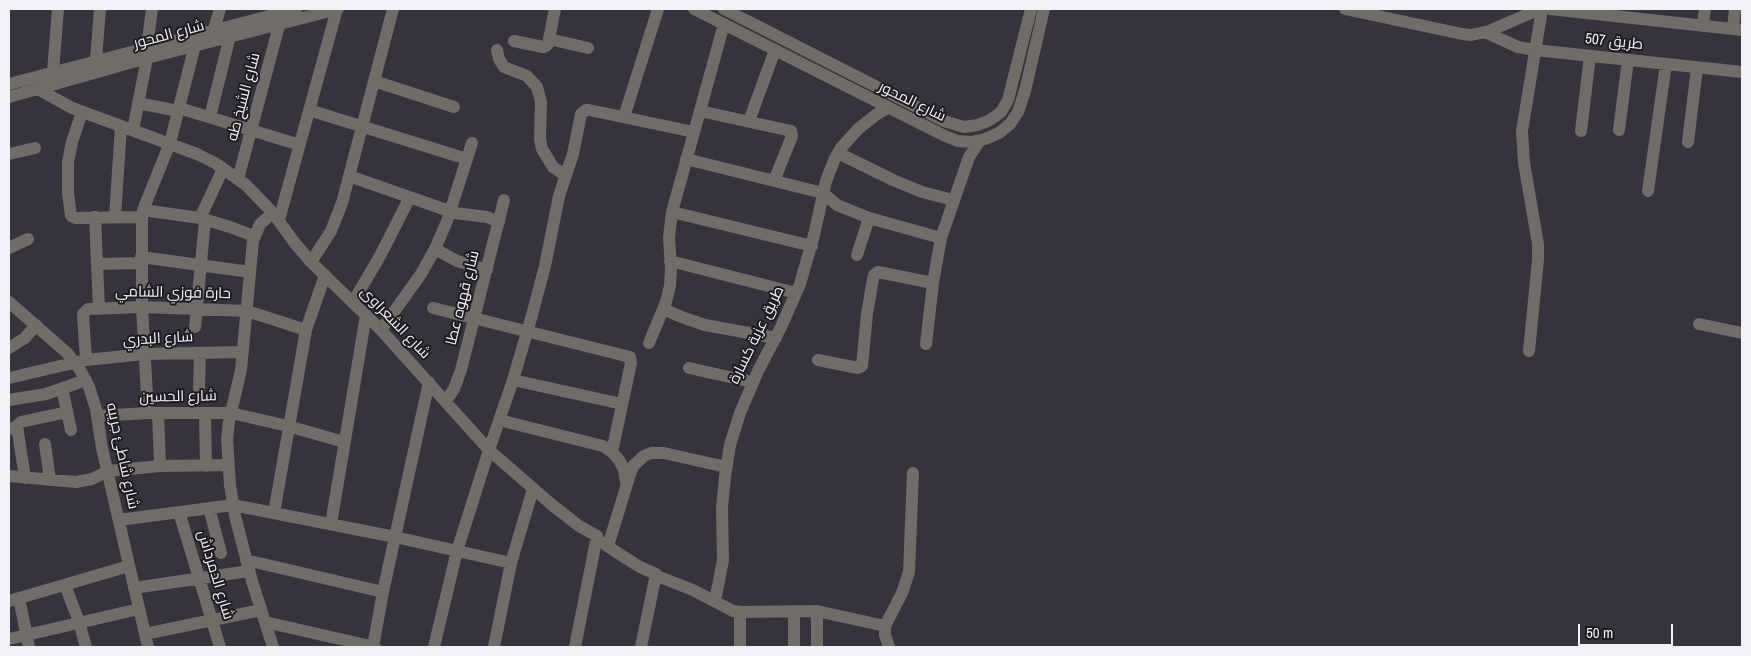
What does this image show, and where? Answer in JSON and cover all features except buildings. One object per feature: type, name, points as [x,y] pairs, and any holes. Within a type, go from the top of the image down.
[{"type":"street","points":[[53,72],[58,9]]},
{"type":"street","points":[[96,60],[100,9]]},
{"type":"street","points":[[133,130],[147,52],[152,9]]},
{"type":"street","points":[[214,30],[220,9]]},
{"type":"street","name":"شارع المحور","points":[[9,97],[214,30],[293,9]]},
{"type":"street","points":[[274,647],[248,566],[233,505],[227,439],[231,412],[240,378],[254,236],[263,221],[276,216],[300,144],[337,9]]},
{"type":"street","name":"شارع المحور","points":[[9,84],[96,60],[195,45],[337,9]]},
{"type":"street","points":[[310,262],[334,224],[342,203],[393,9]]},
{"type":"street","points":[[514,41],[543,47],[547,45],[555,9]]},
{"type":"street","points":[[624,117],[658,9]]},
{"type":"street","name":"شارع المحور","points":[[694,9],[952,139],[964,142],[978,142]]},
{"type":"street","name":"شارع المحور","points":[[724,9],[944,121],[964,127],[978,125],[990,120],[1001,112],[1008,100],[1031,9]]},
{"type":"street","points":[[926,344],[933,283],[941,238],[953,200],[971,152],[978,142],[999,133],[1010,124],[1018,112],[1025,91],[1044,9]]},
{"type":"street","points":[[1344,9],[1462,34],[1485,32],[1541,9]]},
{"type":"street","points":[[1528,351],[1538,252],[1522,147],[1522,131],[1541,9]]},
{"type":"street","points":[[1552,9],[1653,14],[1703,26],[1737,30],[1735,9]]},
{"type":"street","points":[[1703,26],[1705,9]]},
{"type":"street","name":"شارع الشيخ طه","points":[[238,179],[280,22]]},
{"type":"street","points":[[649,343],[670,286],[669,237],[672,212],[724,24]]},
{"type":"street","name":"طريق 507","points":[[1485,32],[1510,44],[1535,50],[1742,72]]},
{"type":"street","points":[[210,117],[230,36]]},
{"type":"street","points":[[549,39],[588,48]]},
{"type":"street","points":[[160,466],[145,354],[141,260],[143,214],[170,143],[195,45]]},
{"type":"street","points":[[497,50],[499,60],[504,67],[527,76],[537,87],[541,102],[540,139],[542,149],[553,167],[566,176]]},
{"type":"street","points":[[749,121],[775,50]]},
{"type":"street","points":[[1581,131],[1590,56]]},
{"type":"street","points":[[1619,130],[1628,60]]},
{"type":"street","points":[[1648,191],[1666,64]]},
{"type":"street","points":[[1688,142],[1697,68]]},
{"type":"street","points":[[374,81],[454,107]]},
{"type":"street","name":"شارع الشعراوى","points":[[38,89],[63,104],[82,112],[197,154],[238,179],[260,198],[276,216],[310,262],[381,330],[489,450],[532,489],[579,526],[597,536],[598,540],[640,567],[693,590],[727,608],[740,612]]},
{"type":"street","points":[[138,103],[178,109],[210,117],[300,144]]},
{"type":"street","name":"طريق عزبة كسارة","points":[[715,601],[723,560],[723,502],[726,467],[736,423],[752,382],[776,338],[796,293],[812,246],[823,193],[830,170],[838,153],[858,129],[888,108]]},
{"type":"street","points":[[309,110],[467,159]]},
{"type":"street","points":[[434,647],[457,551],[528,331],[545,266],[559,196],[573,154],[582,112],[587,110],[694,132]]},
{"type":"street","points":[[700,111],[787,129],[792,132],[774,181]]},
{"type":"street","points":[[82,112],[69,157],[67,178],[70,214],[73,217],[176,214],[203,219],[254,236]]},
{"type":"street","points":[[115,217],[121,126]]},
{"type":"street","points":[[381,330],[421,274],[435,248],[450,211],[472,143]]},
{"type":"street","points":[[9,154],[34,148]]},
{"type":"street","points":[[838,153],[892,180],[922,192],[953,200]]},
{"type":"street","points":[[686,160],[823,193],[837,204],[869,218],[941,238]]},
{"type":"street","points":[[195,327],[203,219],[223,169]]},
{"type":"street","points":[[350,176],[450,211],[499,222]]},
{"type":"street","points":[[353,302],[380,256],[410,197]]},
{"type":"street","name":"شارع قهوه عطا","points":[[446,400],[454,389],[459,377],[504,200]]},
{"type":"street","points":[[672,212],[812,246]]},
{"type":"street","points":[[80,361],[83,314],[86,310],[99,309],[96,217]]},
{"type":"street","points":[[856,256],[869,218]]},
{"type":"street","points":[[9,248],[28,239]]},
{"type":"street","points":[[435,248],[463,263],[487,270]]},
{"type":"street","points":[[97,264],[141,260],[201,265],[250,272]]},
{"type":"street","points":[[670,261],[796,293]]},
{"type":"street","points":[[818,360],[859,368],[862,366],[867,314],[874,275],[878,272],[933,283]]},
{"type":"street","points":[[274,513],[306,330],[325,275]]},
{"type":"street","name":"شارع شاطئ جريبه","points":[[11,306],[80,361],[92,394],[148,647]]},
{"type":"street","name":"حارة فوزي الشامي","points":[[99,309],[142,307],[247,311],[306,330]]},
{"type":"street","points":[[433,308],[630,358],[632,363],[612,452]]},
{"type":"street","points":[[663,309],[705,324],[776,338]]},
{"type":"street","points":[[330,524],[366,315]]},
{"type":"street","points":[[1698,324],[1742,333]]},
{"type":"street","points":[[9,348],[25,338],[36,325]]},
{"type":"street","name":"شارع البدري","points":[[9,378],[80,361],[145,354],[243,352]]},
{"type":"street","points":[[199,388],[200,353]]},
{"type":"street","points":[[689,368],[752,382]]},
{"type":"street","points":[[9,400],[40,395],[86,380]]},
{"type":"street","points":[[513,380],[622,404]]},
{"type":"street","points":[[145,634],[212,620],[263,616],[374,647],[429,382]]},
{"type":"street","points":[[62,388],[71,430]]},
{"type":"street","points":[[40,395],[45,417]]},
{"type":"street","points":[[25,478],[13,427],[21,422],[67,412]]},
{"type":"street","name":"شارع الحسين","points":[[97,416],[231,412],[344,442]]},
{"type":"street","points":[[205,413],[206,466]]},
{"type":"street","points":[[500,420],[597,444],[612,452],[619,460],[624,469],[626,485]]},
{"type":"street","points":[[45,444],[50,480]]},
{"type":"street","points":[[608,546],[626,485],[634,465],[644,456],[651,453],[671,454],[726,467]]},
{"type":"street","points":[[9,476],[82,481],[92,479],[108,471],[160,466],[228,465]]},
{"type":"street","points":[[889,647],[885,635],[885,626],[907,579],[913,473]]},
{"type":"street","points":[[494,647],[510,563],[532,489]]},
{"type":"street","points":[[119,520],[233,505],[396,537],[510,563]]},
{"type":"street","points":[[209,508],[221,553]]},
{"type":"street","name":"شارع الدمرداش","points":[[179,512],[220,647]]},
{"type":"street","points":[[575,647],[597,536]]},
{"type":"street","points":[[28,641],[14,600],[129,566]]},
{"type":"street","points":[[134,588],[199,578],[248,566],[384,592]]},
{"type":"street","points":[[641,647],[656,574]]},
{"type":"street","points":[[65,584],[86,647]]},
{"type":"street","points":[[9,639],[28,641],[79,622],[139,608]]},
{"type":"street","points":[[794,611],[794,647]]},
{"type":"street","points":[[740,647],[740,612],[817,612],[885,626]]},
{"type":"street","points":[[816,647],[817,612]]}]
